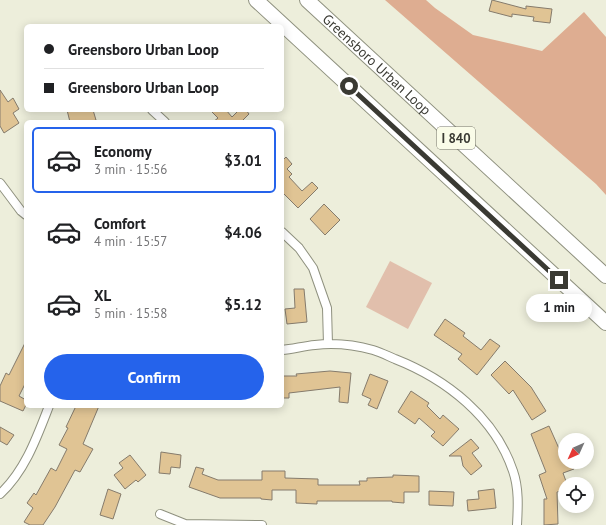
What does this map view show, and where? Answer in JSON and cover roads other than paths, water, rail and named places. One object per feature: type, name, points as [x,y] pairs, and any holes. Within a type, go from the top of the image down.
[{"type":"highway","name":"I 840","points":[[256,0],[282,24]]},
{"type":"highway","name":"Greensboro Urban Loop","points":[[307,0],[606,276]]},
{"type":"highway","name":"I 840","points":[[284,26],[606,323]]},
{"type":"street","points":[[154,112],[163,120]]},
{"type":"street","points":[[0,183],[24,213]]},
{"type":"street","points":[[284,234],[299,248],[313,268],[327,308],[328,344]]},
{"type":"street","points":[[284,350],[328,344],[373,350],[415,367],[450,388],[479,415],[500,442],[513,471],[518,499],[517,525]]},
{"type":"street","points":[[0,494],[21,470],[35,442],[48,408]]},
{"type":"street","points":[[160,514],[185,524],[262,525]]}]
